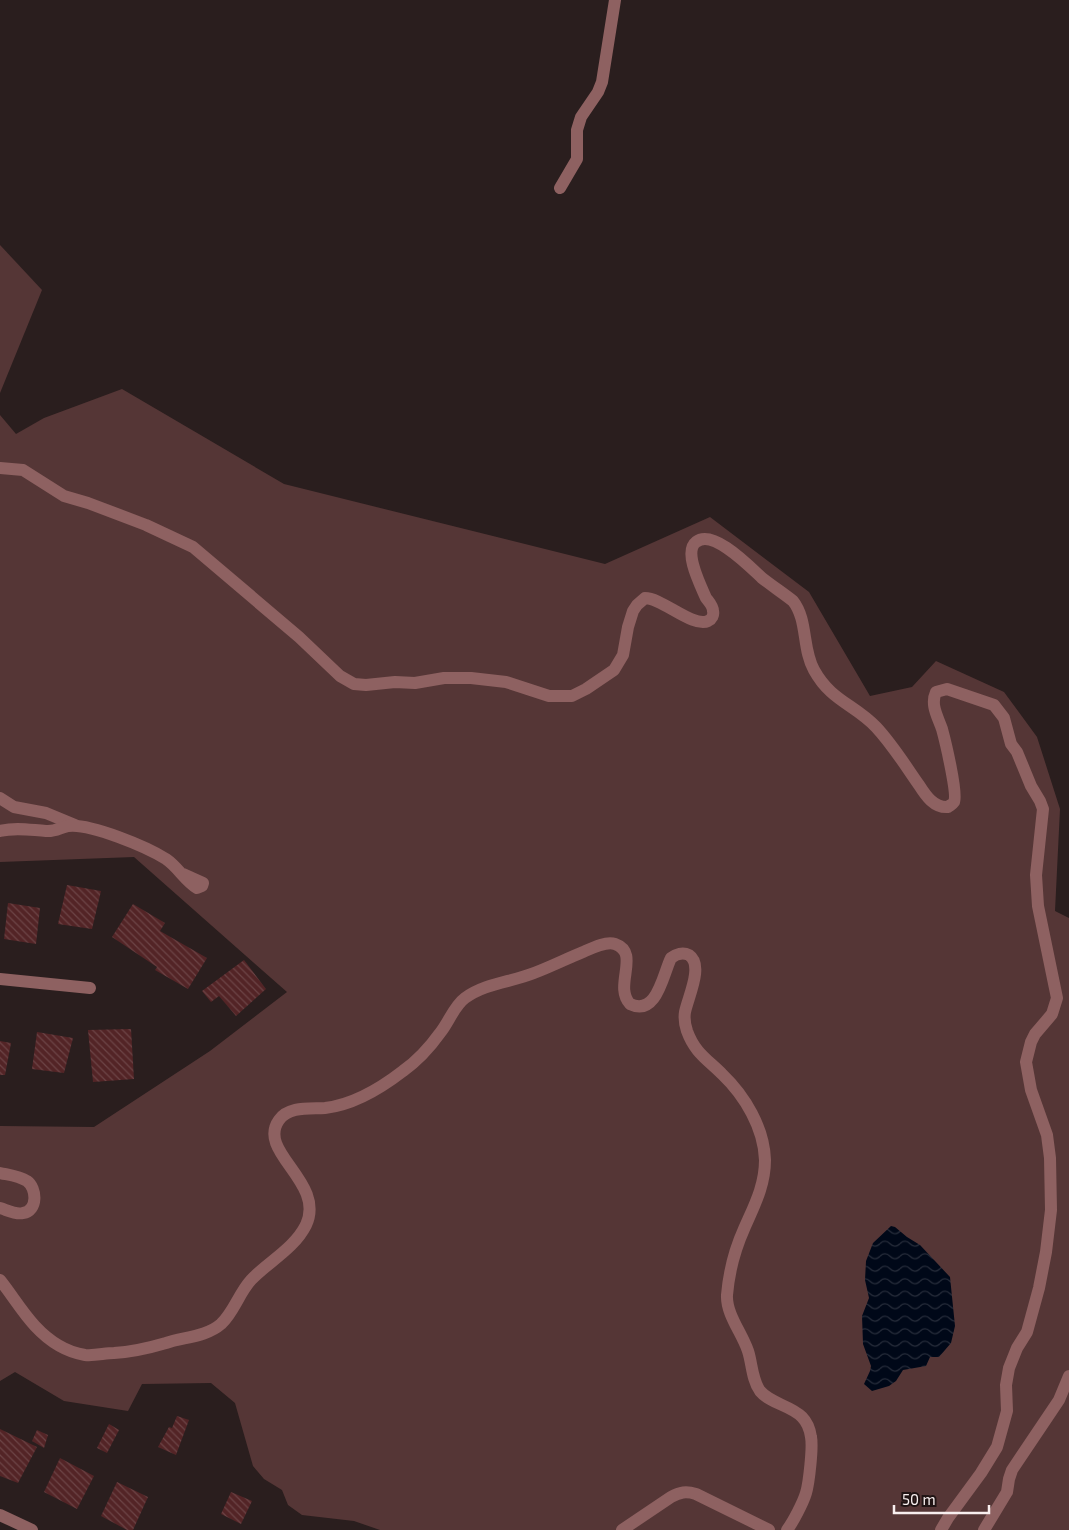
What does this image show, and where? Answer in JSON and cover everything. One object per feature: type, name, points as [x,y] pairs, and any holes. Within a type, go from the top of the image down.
[{"type":"street","points":[[560,188],[577,159],[577,130],[581,117],[598,92],[602,82],[615,0]]},
{"type":"street","points":[[0,468],[23,470],[64,496],[146,525],[193,547],[299,637],[340,676],[354,684],[366,686],[395,682],[416,683],[444,678],[471,678],[506,682],[549,696],[564,697],[577,694],[614,670],[623,655],[628,626],[633,611],[645,598],[650,598],[674,611],[702,622],[712,618],[713,608],[706,598],[690,555],[696,541],[704,538],[728,548],[792,601],[800,612],[809,660],[818,678],[837,698],[875,726],[905,764],[929,799],[938,806],[948,807],[954,802],[955,798],[942,730],[933,701],[936,692],[947,689],[994,706],[1004,718],[1012,744],[1043,810],[1036,875],[1038,906],[1057,998],[1052,1014],[1035,1034],[1031,1042],[1026,1062],[1031,1090],[1047,1135],[1050,1158],[1051,1210],[1046,1252],[1034,1310],[1027,1332],[1017,1348],[1009,1368],[1006,1385],[1007,1411],[997,1447],[941,1530]]},
{"type":"street","points":[[0,798],[14,807],[46,813],[79,826],[111,835],[156,854],[173,864],[183,874]]},
{"type":"street","points":[[0,831],[13,828],[48,832],[66,826],[79,826]]},
{"type":"street","points":[[0,1280],[39,1330],[57,1344],[76,1353],[87,1355],[129,1352],[211,1331],[227,1317],[250,1282],[299,1237],[306,1224],[309,1210],[306,1191],[275,1142],[275,1129],[283,1116],[294,1110],[326,1108],[345,1104],[398,1075],[431,1044],[457,1006],[467,997],[478,991],[534,973],[555,963],[611,943],[618,945],[626,953],[624,996],[630,1004],[642,1007],[649,1004],[656,996],[671,958],[677,954],[685,954],[693,959],[696,968],[685,1016],[689,1035],[700,1054],[726,1077],[746,1103],[755,1121],[764,1149],[765,1168],[762,1187],[736,1251],[727,1298],[729,1307],[748,1350],[756,1382],[760,1390],[768,1397],[802,1417],[808,1425],[811,1436],[806,1494],[787,1530]]},
{"type":"street","points":[[0,979],[90,988]]},
{"type":"street","points":[[0,1173],[18,1177],[28,1182],[32,1187],[34,1203],[28,1212],[21,1214],[0,1208]]},
{"type":"street","points":[[984,1530],[1007,1492],[1010,1475],[1015,1465],[1059,1400],[1069,1376]]},
{"type":"street","points":[[622,1530],[671,1497],[679,1493],[688,1492],[696,1494],[769,1530]]},
{"type":"street","points":[[0,1515],[32,1530]]},
{"type":"shaded area","points":[[0,245],[42,290],[0,393]]},
{"type":"shaded area","points":[[122,389],[284,484],[605,564],[710,517],[809,592],[870,696],[912,687],[936,661],[1004,692],[1037,737],[1060,809],[1055,911],[1069,918],[1069,1530],[380,1530],[354,1521],[302,1515],[288,1505],[282,1490],[264,1479],[253,1466],[235,1403],[211,1383],[142,1384],[128,1411],[64,1401],[15,1372],[0,1381],[0,1126],[94,1127],[210,1051],[287,992],[134,857],[0,862],[0,415],[16,434],[44,418]]},
{"type":"water","points":[[891,1226],[920,1245],[950,1277],[955,1326],[951,1343],[939,1357],[930,1357],[926,1366],[903,1370],[896,1381],[889,1386],[872,1391],[864,1384],[871,1366],[863,1344],[862,1316],[869,1298],[865,1280],[866,1261],[873,1243]]},
{"type":"building","points":[[67,885],[101,891],[92,929],[58,924]]},
{"type":"building","points":[[8,903],[40,908],[36,944],[4,939]]},
{"type":"building","points":[[133,904],[165,923],[160,931],[207,958],[188,989],[155,970],[157,967],[112,937]]},
{"type":"building","points":[[244,960],[266,989],[236,1016],[219,996],[211,1002],[202,991]]},
{"type":"building","points":[[131,1029],[134,1079],[93,1082],[88,1030]]},
{"type":"building","points":[[37,1032],[73,1038],[64,1073],[32,1069]]},
{"type":"building","points":[[0,1041],[11,1043],[5,1075],[0,1075]]},
{"type":"building","points":[[177,1416],[189,1420],[176,1455],[158,1447],[169,1427],[172,1428]]},
{"type":"building","points":[[109,1424],[119,1430],[107,1453],[97,1448]]},
{"type":"building","points":[[0,1429],[37,1447],[18,1483],[0,1476]]},
{"type":"building","points":[[37,1430],[48,1435],[44,1448],[32,1441]]},
{"type":"building","points":[[60,1458],[94,1476],[77,1509],[44,1492]]},
{"type":"building","points":[[117,1482],[148,1497],[133,1530],[127,1530],[101,1516]]},
{"type":"building","points":[[231,1492],[252,1501],[241,1524],[221,1514]]}]
